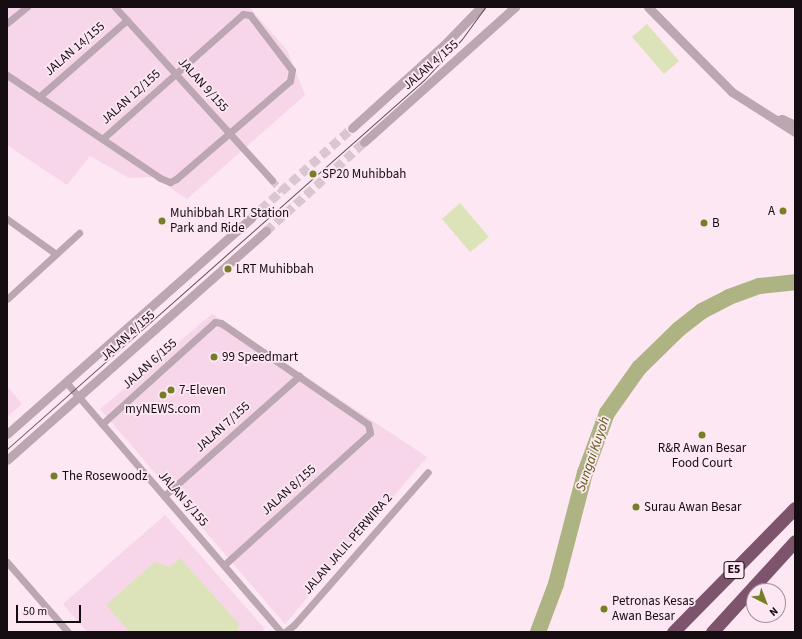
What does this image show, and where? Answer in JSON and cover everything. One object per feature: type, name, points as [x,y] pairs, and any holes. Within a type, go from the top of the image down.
[{"type":"highway","name":"E5","points":[[673,632],[795,508]]},
{"type":"highway","name":"E5","points":[[712,632],[795,542]]},
{"type":"street","points":[[7,23],[27,7]]},
{"type":"street","name":"JALAN 9/155","points":[[115,7],[272,180]]},
{"type":"street","name":"JALAN 4/155","points":[[352,128],[444,45],[481,7]]},
{"type":"street","name":"JALAN 4/155","points":[[364,142],[515,7]]},
{"type":"street","points":[[648,7],[732,92],[782,122],[795,132]]},
{"type":"street","name":"JALAN 12/155","points":[[102,139],[246,14],[289,65],[292,75],[290,81],[230,133]]},
{"type":"street","name":"JALAN 14/155","points":[[39,96],[127,20]]},
{"type":"street","points":[[7,75],[160,178],[170,182],[176,179],[230,133]]},
{"type":"street","points":[[782,122],[795,125]]},
{"type":"street","name":"JALAN 4/155","points":[[7,434],[251,218]]},
{"type":"street","points":[[7,219],[56,254]]},
{"type":"street","name":"JALAN 4/155","points":[[7,460],[80,398],[266,231]]},
{"type":"street","points":[[7,299],[79,233]]},
{"type":"street","name":"JALAN 6/155","points":[[102,424],[215,322],[221,323],[299,376]]},
{"type":"street","name":"JALAN 8/155","points":[[224,566],[370,433],[368,424],[299,376]]},
{"type":"street","name":"JALAN 7/155","points":[[164,496],[299,376]]},
{"type":"street","name":"JALAN 5/155","points":[[66,382],[281,632]]},
{"type":"street","name":"JALAN JALIL PERWIRA 2","points":[[285,632],[294,625],[428,472]]},
{"type":"street","points":[[7,562],[68,632]]},
{"type":"shaded area","points":[[7,7],[249,7],[287,50],[305,95],[187,199],[154,177],[129,178],[90,156],[67,185],[7,145]]},
{"type":"shaded area","points":[[212,314],[427,457],[285,624],[100,409]]},
{"type":"shaded area","points":[[7,386],[22,404],[7,417]]},
{"type":"shaded area","points":[[165,515],[264,628],[263,632],[87,632],[63,604]]},
{"type":"green space","points":[[647,24],[679,61],[664,74],[632,37]]},
{"type":"green space","points":[[460,203],[489,237],[470,252],[442,219]]},
{"type":"green space","points":[[180,558],[239,624],[237,632],[130,632],[106,605],[155,562],[170,567]]},
{"type":"waterway","name":"Sungai Kuyoh","points":[[538,632],[556,584],[585,473],[607,413],[639,368],[679,329],[702,311],[729,297],[759,286],[795,282]]},
{"type":"tunnel","points":[[251,218],[352,128]]},
{"type":"tunnel","points":[[266,231],[364,142]]},
{"type":"tunnel","points":[[272,180],[282,191]]},
{"type":"tram line","points":[[7,449],[425,79],[462,39],[485,7]]},
{"type":"place","name":"SP20 Muhibbah","points":[[313,174]]},
{"type":"place","name":"A","points":[[783,211]]},
{"type":"place","name":"Muhibbah LRT Station Park and Ride","points":[[162,221]]},
{"type":"place","name":"B","points":[[704,223]]},
{"type":"place","name":"LRT Muhibbah","points":[[228,269]]},
{"type":"place","name":"99 Speedmart","points":[[214,357]]},
{"type":"place","name":"7-Eleven","points":[[171,390]]},
{"type":"place","name":"myNEWS.com","points":[[163,395]]},
{"type":"place","name":"R&R Awan Besar Food Court","points":[[702,435]]},
{"type":"place","name":"The Rosewoodz","points":[[54,476]]},
{"type":"place","name":"Surau Awan Besar","points":[[636,507]]},
{"type":"place","name":"Petronas Kesas Awan Besar","points":[[604,609]]}]
